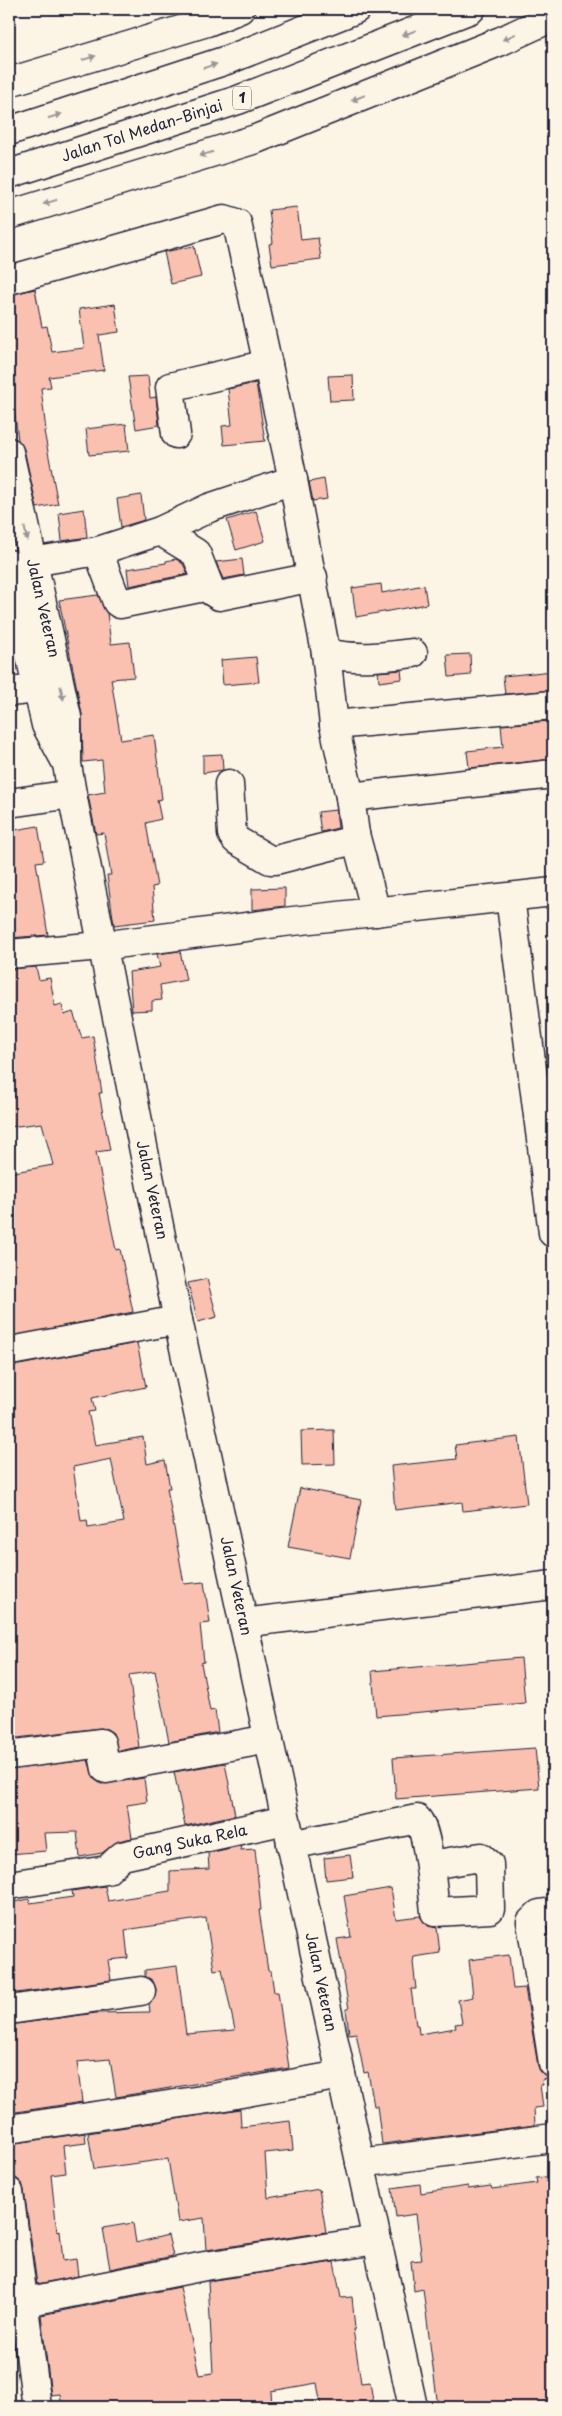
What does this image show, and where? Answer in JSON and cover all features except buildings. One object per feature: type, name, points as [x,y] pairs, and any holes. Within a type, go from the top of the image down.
[{"type":"main road","points":[[9,82],[207,22],[240,9]]},
{"type":"main road","points":[[9,131],[230,59],[356,9]]},
{"type":"main road","name":"Jalan Tol Medan–Binjai","points":[[9,174],[238,100],[471,9]]},
{"type":"main road","points":[[9,215],[256,139],[553,18]]},
{"type":"main road","points":[[9,280],[224,219],[237,223],[293,480],[312,577],[326,653],[334,725],[350,797],[355,834],[376,912]]},
{"type":"main road","points":[[176,434],[170,387],[268,364]]},
{"type":"main road","name":"Jalan Veteran","points":[[9,452],[21,563],[38,689],[46,725],[67,764]]},
{"type":"main road","points":[[21,563],[98,551],[160,531],[209,508],[293,480]]},
{"type":"main road","points":[[160,531],[196,554],[211,591],[219,596],[312,577]]},
{"type":"main road","points":[[98,551],[117,602],[120,604],[210,586]]},
{"type":"main road","name":"Jalan Veteran","points":[[21,563],[67,717],[67,764],[101,946],[178,1320],[413,2407]]},
{"type":"main road","points":[[326,653],[350,658],[369,658],[413,653]]},
{"type":"main road","points":[[9,692],[38,689]]},
{"type":"main road","points":[[334,725],[553,705]]},
{"type":"main road","points":[[350,797],[553,774]]},
{"type":"main road","points":[[229,784],[232,834],[236,840],[270,860],[350,841],[355,834]]},
{"type":"main road","points":[[9,803],[72,794]]},
{"type":"main road","points":[[9,954],[101,946],[553,892]]},
{"type":"main road","points":[[510,896],[553,1233]]},
{"type":"main road","points":[[16,1350],[178,1320]]},
{"type":"main road","points":[[243,1622],[553,1585]]},
{"type":"main road","points":[[9,1755],[100,1743],[106,1769],[269,1739]]},
{"type":"main road","name":"Gang Suka Rela","points":[[9,1885],[107,1870],[122,1856],[289,1832],[417,1818],[422,1827],[430,1865]]},
{"type":"main road","points":[[553,1912],[539,1914],[532,1922],[553,2063]]},
{"type":"main road","points":[[9,2010],[141,1990]]},
{"type":"main road","points":[[9,2130],[208,2100],[341,2075]]},
{"type":"main road","points":[[360,2164],[553,2138]]},
{"type":"main road","points":[[9,2192],[13,2247],[24,2302],[20,2359],[37,2407]]},
{"type":"main road","points":[[24,2302],[205,2266],[376,2240]]}]
